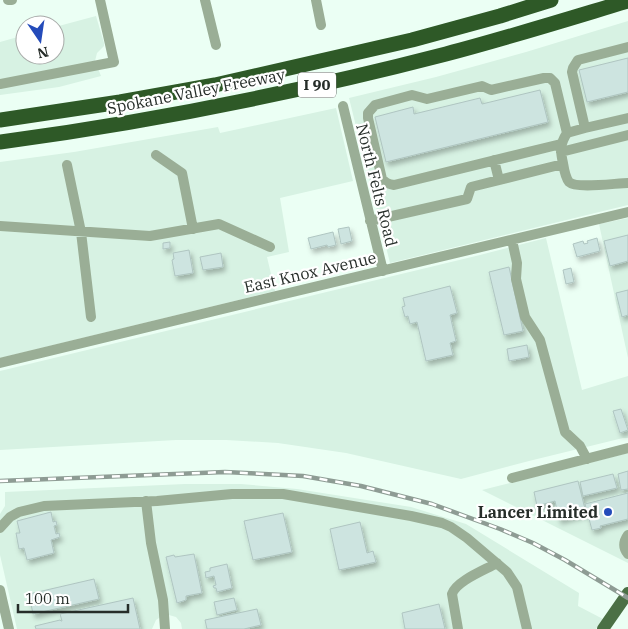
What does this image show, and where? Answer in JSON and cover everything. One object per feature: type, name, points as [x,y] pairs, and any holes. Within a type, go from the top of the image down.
[{"type":"highway","name":"Spokane Valley Freeway","points":[[0,120],[215,86],[412,40],[551,0]]},
{"type":"highway","name":"Spokane Valley Freeway","points":[[0,142],[63,134],[188,112],[343,80],[488,42],[628,1]]},
{"type":"main road","points":[[603,629],[628,593]]},
{"type":"street","points":[[0,84],[114,62],[100,0]]},
{"type":"street","points":[[205,0],[216,45]]},
{"type":"street","points":[[316,0],[321,25]]},
{"type":"street","points":[[585,128],[572,68],[578,60],[628,47]]},
{"type":"street","points":[[628,135],[561,148],[494,160],[394,185],[388,184],[382,179],[368,113],[375,105],[412,95],[426,99],[482,86],[491,90],[550,78],[555,83],[567,133],[561,148],[567,179],[570,183],[579,186],[628,183]]},
{"type":"street","name":"North Felts Road","points":[[342,106],[383,270]]},
{"type":"street","points":[[567,133],[628,118]]},
{"type":"street","points":[[156,155],[182,172],[193,229]]},
{"type":"street","points":[[494,160],[499,180]]},
{"type":"street","points":[[370,222],[467,199],[471,187],[563,164]]},
{"type":"street","points":[[67,165],[81,232],[91,317]]},
{"type":"street","name":"East Knox Avenue","points":[[0,363],[628,212]]},
{"type":"street","points":[[0,226],[150,236],[219,224],[270,248]]},
{"type":"street","points":[[512,240],[517,263],[516,279],[525,316],[540,340],[564,432],[580,446],[587,459]]},
{"type":"street","points":[[512,478],[628,448]]},
{"type":"street","points":[[0,528],[15,514],[39,506],[146,501],[232,494],[283,494],[411,516],[451,527],[507,572],[517,587],[527,629]]},
{"type":"street","points":[[146,501],[151,543],[163,600],[165,629]]},
{"type":"street","points":[[628,536],[625,539],[624,545],[628,554]]},
{"type":"street","points":[[458,629],[452,594],[453,589],[497,563]]},
{"type":"street","points":[[0,590],[9,629]]},
{"type":"shaded area","points":[[96,16],[104,43],[104,46],[97,53],[95,61],[101,76],[59,87],[0,95],[0,42],[15,38],[15,65],[65,65],[65,24]]},
{"type":"shaded area","points":[[628,21],[628,205],[390,263],[349,98],[436,77]]},
{"type":"shaded area","points":[[336,108],[353,181],[280,198],[289,252],[267,257],[275,291],[0,358],[0,162],[74,152],[218,127],[220,133]]},
{"type":"shaded area","points":[[628,218],[628,358],[599,224]]},
{"type":"shaded area","points":[[546,238],[582,390],[628,376],[628,438],[461,479],[346,453],[278,443],[176,440],[0,450],[0,371]]},
{"type":"shaded area","points":[[628,453],[628,563],[482,490]]},
{"type":"shaded area","points":[[185,484],[241,484],[297,489],[411,507],[466,524],[579,593],[578,606],[603,619],[596,629],[182,629],[181,623],[176,617],[169,615],[162,616],[156,620],[152,629],[17,629],[0,555],[0,514],[5,506],[5,492]]},
{"type":"building","points":[[628,58],[628,92],[587,102],[579,70]]},
{"type":"building","points":[[540,90],[548,122],[386,162],[375,117],[413,107],[414,114],[480,98],[482,104]]},
{"type":"building","points":[[349,227],[352,241],[341,244],[338,229]]},
{"type":"building","points":[[333,232],[336,245],[311,249],[308,238]]},
{"type":"building","points":[[628,235],[628,261],[610,266],[604,241]]},
{"type":"building","points":[[597,238],[600,251],[577,257],[573,244],[583,241],[584,244],[588,243],[587,241]]},
{"type":"building","points":[[170,242],[170,248],[163,249],[163,243]]},
{"type":"building","points":[[189,250],[193,273],[175,276],[172,260],[174,259],[173,253]]},
{"type":"building","points":[[221,253],[223,267],[203,270],[200,257]]},
{"type":"building","points":[[509,267],[523,331],[504,335],[489,272]]},
{"type":"building","points":[[571,268],[574,282],[566,284],[563,270]]},
{"type":"building","points":[[450,286],[457,313],[450,315],[456,341],[450,343],[453,355],[426,361],[417,322],[410,324],[408,316],[405,317],[402,307],[405,306],[403,298]]},
{"type":"building","points":[[628,290],[628,315],[622,317],[616,293]]},
{"type":"building","points":[[527,345],[529,357],[509,361],[507,349]]},
{"type":"building","points":[[621,409],[628,430],[620,433],[613,411]]},
{"type":"building","points":[[628,471],[628,489],[621,490],[618,474]]},
{"type":"building","points":[[613,474],[617,488],[583,496],[580,482]]},
{"type":"building","points":[[578,481],[586,513],[559,520],[555,501],[537,506],[534,492]]},
{"type":"building","name":"Lancer Limited","points":[[628,493],[628,519],[592,530],[585,504]]},
{"type":"building","points":[[51,512],[53,522],[56,521],[57,525],[54,526],[56,534],[59,533],[60,537],[51,540],[54,553],[27,560],[24,548],[19,549],[16,533],[20,533],[17,521]]},
{"type":"building","points":[[283,513],[292,552],[253,560],[244,521]]},
{"type":"building","points":[[360,522],[367,553],[373,551],[376,562],[339,570],[330,529]]},
{"type":"building","points":[[194,554],[202,593],[186,596],[186,600],[177,603],[166,557]]},
{"type":"building","points":[[227,564],[232,588],[217,592],[213,586],[216,585],[214,576],[206,578],[205,572],[210,571],[210,568]]},
{"type":"building","points":[[94,579],[99,599],[33,614],[29,594]]},
{"type":"building","points":[[133,598],[140,629],[36,629],[35,626],[62,621],[60,614]]},
{"type":"building","points":[[234,598],[237,610],[217,615],[214,602]]},
{"type":"building","points":[[439,604],[445,629],[405,629],[402,613]]},
{"type":"building","points":[[257,609],[261,625],[244,629],[207,629],[205,620]]},
{"type":"railway","points":[[0,481],[225,472],[303,476],[361,486],[432,504],[500,529],[533,543],[565,560],[628,598]]},
{"type":"place","name":"Lancer Limited","points":[[608,512]]}]
